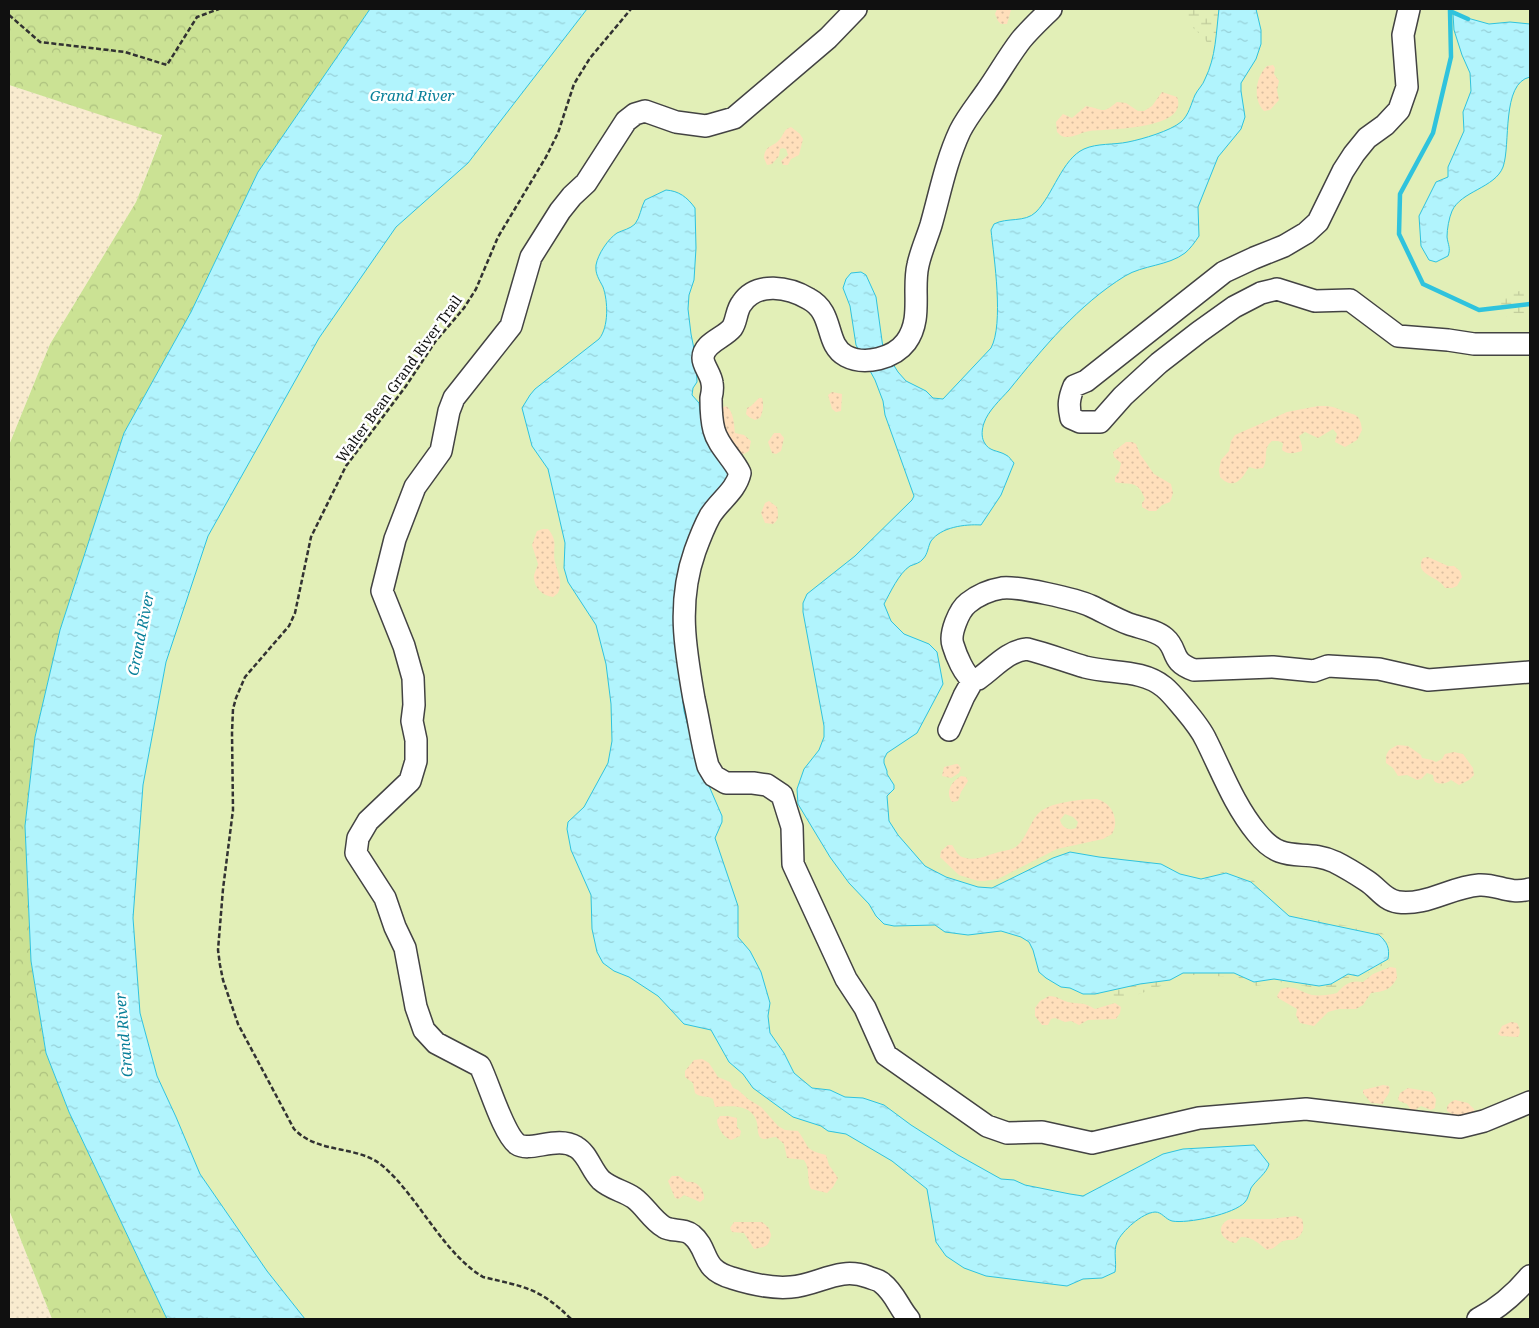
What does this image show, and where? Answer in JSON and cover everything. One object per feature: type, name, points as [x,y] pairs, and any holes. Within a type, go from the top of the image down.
[{"type":"lane","points":[[856,9],[828,38],[734,118],[706,126],[676,122],[646,111],[635,114],[626,121],[586,183],[560,211],[531,257],[511,326],[454,398],[449,411],[441,452],[415,488],[395,539],[382,591],[404,646],[413,678],[414,705],[412,721],[416,740],[416,762],[410,781],[368,821],[358,838],[356,853],[385,898],[405,948],[416,1007],[424,1030],[436,1043],[480,1066],[505,1129],[516,1143],[525,1148],[558,1142],[575,1146],[601,1179],[618,1192],[634,1198],[666,1229],[681,1230],[691,1234],[698,1241],[706,1260],[715,1271],[730,1278],[764,1286],[790,1288],[806,1285],[840,1273],[862,1275],[882,1282],[897,1299],[909,1319]]},
{"type":"lane","points":[[1051,9],[1013,52],[969,116],[955,142],[917,268],[917,306],[914,323],[906,342],[890,355],[871,362],[846,356],[833,342],[827,319],[821,308],[809,299],[781,288],[768,288],[752,293],[743,301],[737,310],[732,327],[703,352],[702,360],[712,383],[711,415],[714,431],[740,473],[739,480],[711,516],[694,552],[684,599],[684,629],[687,658],[708,766],[714,776],[726,783],[767,785],[782,795],[792,827],[793,864],[846,980],[865,1008],[886,1055],[987,1126],[1007,1134],[1042,1132],[1092,1143],[1199,1118],[1306,1108],[1460,1127],[1484,1122],[1530,1102]]},
{"type":"lane","points":[[1408,9],[1403,35],[1407,87],[1398,110],[1385,125],[1367,138],[1354,154],[1343,171],[1318,222],[1306,233],[1282,247],[1224,272],[1086,381],[1074,386],[1069,397],[1068,407],[1071,418],[1080,422],[1100,422],[1123,396],[1199,332],[1234,307],[1261,293],[1277,289],[1315,301],[1350,300],[1398,336],[1474,344],[1530,344]]},
{"type":"lane","points":[[973,680],[967,674],[952,643],[955,623],[966,605],[983,593],[1003,588],[1022,589],[1089,605],[1129,624],[1152,632],[1164,638],[1183,666],[1194,670],[1273,667],[1314,671],[1328,666],[1379,669],[1428,680],[1530,672]]},
{"type":"lane","points":[[949,730],[973,680],[978,679],[1018,650],[1027,649],[1103,671],[1145,677],[1164,686],[1184,709],[1206,739],[1224,780],[1245,817],[1267,844],[1280,853],[1318,857],[1334,862],[1368,881],[1383,895],[1396,901],[1426,900],[1464,887],[1480,885],[1518,892],[1530,889]]},
{"type":"lane","points":[[1478,1319],[1494,1311],[1508,1300],[1530,1276]]},
{"type":"path","points":[[9,15],[40,42],[125,52],[167,65],[196,17],[218,9]]},
{"type":"path","name":"Walter Bean Grand River Trail","points":[[571,1319],[557,1305],[535,1291],[484,1278],[477,1274],[452,1249],[393,1177],[376,1161],[348,1151],[319,1145],[308,1140],[294,1129],[238,1024],[223,980],[218,950],[233,810],[233,709],[241,686],[252,668],[288,626],[295,614],[311,537],[346,466],[406,386],[435,342],[464,308],[476,289],[498,237],[546,157],[558,132],[574,84],[590,58],[631,9]]},
{"type":"shaded area","points":[[9,85],[162,134],[136,202],[50,344],[9,445]]},
{"type":"shaded area","points":[[9,1210],[52,1319],[9,1319]]},
{"type":"green space","points":[[9,9],[370,9],[258,172],[191,312],[124,433],[60,630],[35,737],[25,826],[31,961],[46,1053],[69,1112],[167,1319],[52,1319],[9,1210],[9,445],[50,344],[136,202],[162,135],[9,85]]},
{"type":"green space","points":[[587,9],[1530,9],[1530,1319],[305,1319],[267,1271],[200,1174],[157,1076],[140,1013],[133,918],[143,785],[166,662],[208,536],[319,338],[396,227],[468,163]]},
{"type":"green space","points":[[1173,9],[1219,9],[1214,56],[1205,39]]},
{"type":"green space","points":[[1530,289],[1530,320],[1506,316],[1499,301],[1515,292]]},
{"type":"green space","points":[[1226,871],[1253,880],[1289,914],[1382,933],[1389,942],[1390,950],[1389,962],[1362,976],[1350,978],[1335,989],[1328,990],[1280,982],[1257,986],[1236,978],[1190,975],[1134,996],[1095,994],[1140,984],[1170,980],[1183,973],[1234,973],[1254,982],[1274,979],[1319,986],[1331,984],[1348,974],[1388,959],[1389,952],[1387,946],[1379,935],[1289,916],[1270,898],[1201,879]]},
{"type":"sand","points":[[997,9],[1013,9],[1007,24],[1001,24],[998,21],[995,14]]},
{"type":"sand","points":[[1273,65],[1275,68],[1274,74],[1279,81],[1277,90],[1279,100],[1270,110],[1264,111],[1258,100],[1258,81],[1263,70],[1267,66]]},
{"type":"sand","points":[[1162,92],[1177,97],[1178,108],[1171,116],[1159,122],[1144,126],[1090,131],[1070,137],[1062,136],[1057,132],[1056,122],[1063,114],[1072,118],[1086,106],[1105,110],[1117,102],[1126,103],[1138,111],[1144,111],[1152,106]]},
{"type":"sand","points":[[791,127],[803,139],[799,155],[791,159],[788,165],[783,165],[781,161],[788,155],[786,149],[783,148],[780,149],[779,156],[772,164],[767,165],[764,158],[766,150],[777,142],[785,130]]},
{"type":"sand","points":[[832,392],[842,394],[841,411],[836,412],[832,409],[828,395]]},
{"type":"sand","points":[[759,398],[762,398],[762,411],[760,418],[755,420],[746,414],[747,408]]},
{"type":"sand","points":[[726,406],[732,415],[735,433],[744,435],[751,441],[749,451],[744,454],[739,453],[723,431],[721,408]]},
{"type":"sand","points":[[1318,406],[1333,407],[1358,417],[1362,430],[1357,440],[1345,447],[1335,442],[1337,434],[1333,429],[1318,438],[1305,432],[1299,436],[1302,451],[1287,453],[1282,450],[1283,443],[1272,441],[1266,450],[1266,461],[1263,468],[1249,467],[1237,482],[1233,483],[1229,483],[1220,477],[1221,460],[1229,451],[1231,441],[1235,435],[1287,412]]},
{"type":"sand","points":[[774,433],[780,433],[784,438],[781,451],[776,454],[772,453],[768,442]]},
{"type":"sand","points":[[1126,442],[1136,444],[1140,454],[1154,474],[1171,484],[1173,493],[1170,502],[1162,505],[1156,511],[1149,511],[1142,507],[1145,499],[1139,488],[1133,484],[1115,482],[1115,477],[1119,472],[1121,463],[1114,457],[1113,452]]},
{"type":"sand","points":[[769,501],[777,507],[778,518],[773,524],[765,523],[761,513],[765,503]]},
{"type":"sand","points":[[548,529],[553,538],[554,557],[560,578],[558,593],[553,597],[540,591],[534,581],[538,564],[532,545],[537,531]]},
{"type":"sand","points":[[1428,557],[1448,566],[1454,566],[1460,571],[1462,577],[1457,586],[1445,588],[1424,572],[1421,564],[1423,558]]},
{"type":"sand","points":[[1398,745],[1408,746],[1421,755],[1422,758],[1436,762],[1442,759],[1445,754],[1454,752],[1463,754],[1473,768],[1474,775],[1459,785],[1451,780],[1443,784],[1438,783],[1434,781],[1433,775],[1427,773],[1417,780],[1407,775],[1398,776],[1393,768],[1386,763],[1386,756],[1388,751]]},
{"type":"sand","points":[[956,764],[961,768],[959,773],[951,778],[942,776],[944,767]]},
{"type":"sand","points":[[961,776],[966,777],[968,781],[958,801],[952,802],[949,795],[950,788],[954,781]]},
{"type":"sand","points":[[1097,799],[1107,804],[1113,813],[1115,823],[1112,834],[1103,839],[1057,849],[998,879],[978,881],[959,875],[940,857],[941,851],[948,845],[952,845],[960,856],[972,859],[1011,849],[1020,843],[1035,818],[1046,808],[1076,800]],"holes":[[[1065,814],[1073,817],[1078,822],[1076,828],[1068,829],[1064,827],[1060,820]]]},
{"type":"sand","points":[[1390,967],[1396,968],[1397,978],[1389,988],[1371,993],[1363,1005],[1356,1009],[1339,1009],[1328,1012],[1314,1026],[1300,1023],[1296,1015],[1297,1009],[1277,996],[1281,989],[1289,987],[1312,995],[1337,993],[1348,983],[1363,982],[1373,974]]},
{"type":"sand","points":[[1049,996],[1068,1002],[1084,1004],[1095,1009],[1115,1003],[1121,1007],[1120,1013],[1116,1019],[1088,1020],[1079,1025],[1071,1021],[1065,1022],[1055,1018],[1051,1019],[1048,1025],[1042,1025],[1035,1016],[1035,1008],[1040,1001]]},
{"type":"sand","points":[[1511,1022],[1518,1025],[1520,1032],[1518,1037],[1501,1036],[1498,1034],[1502,1026]]},
{"type":"sand","points":[[702,1059],[709,1063],[718,1077],[730,1082],[733,1088],[761,1107],[778,1126],[785,1130],[798,1131],[810,1149],[826,1155],[829,1165],[838,1178],[827,1193],[811,1189],[804,1160],[787,1158],[784,1144],[776,1137],[764,1139],[760,1137],[755,1117],[751,1112],[739,1107],[715,1107],[713,1099],[695,1093],[693,1083],[685,1077],[685,1071],[694,1060]]},
{"type":"sand","points":[[1383,1085],[1389,1086],[1390,1089],[1383,1104],[1371,1103],[1363,1093],[1363,1090]]},
{"type":"sand","points":[[1408,1088],[1432,1092],[1436,1099],[1435,1108],[1431,1110],[1421,1106],[1411,1110],[1407,1104],[1398,1099],[1400,1093]]},
{"type":"sand","points":[[1455,1100],[1468,1103],[1474,1109],[1474,1113],[1460,1116],[1447,1111],[1449,1104]]},
{"type":"sand","points":[[720,1116],[737,1118],[737,1127],[741,1131],[740,1136],[731,1140],[721,1132],[717,1123]]},
{"type":"sand","points":[[672,1176],[679,1176],[687,1182],[700,1186],[704,1199],[700,1202],[684,1195],[679,1199],[675,1198],[668,1181]]},
{"type":"sand","points":[[1296,1216],[1302,1219],[1303,1229],[1301,1234],[1293,1240],[1281,1242],[1267,1250],[1249,1238],[1241,1237],[1236,1243],[1226,1239],[1221,1233],[1222,1225],[1230,1219],[1270,1219]]},
{"type":"sand","points":[[734,1222],[762,1222],[769,1228],[771,1235],[769,1242],[764,1247],[754,1249],[744,1233],[732,1232],[730,1228]]},
{"type":"water","name":"Grand River","points":[[370,9],[587,9],[468,163],[396,227],[319,338],[208,536],[166,662],[143,785],[133,918],[140,1013],[157,1076],[200,1174],[267,1271],[305,1319],[167,1319],[69,1112],[46,1053],[31,961],[25,826],[35,737],[60,630],[124,433],[191,312],[258,172]]},
{"type":"water","points":[[1219,9],[1256,9],[1261,30],[1261,44],[1256,59],[1241,83],[1245,117],[1241,129],[1218,157],[1198,207],[1199,236],[1185,253],[1171,261],[1132,272],[1092,300],[1062,328],[991,410],[983,425],[982,437],[984,442],[991,449],[1003,453],[1014,463],[1001,495],[981,525],[954,527],[935,536],[922,560],[910,566],[902,573],[884,604],[891,621],[904,634],[929,644],[937,652],[943,684],[917,733],[887,753],[884,759],[887,774],[894,785],[894,789],[887,796],[889,821],[898,835],[925,866],[946,877],[978,887],[992,888],[1053,858],[1070,852],[1161,864],[1180,874],[1201,879],[1226,873],[1251,882],[1289,916],[1379,935],[1384,940],[1389,952],[1388,959],[1358,976],[1348,974],[1331,984],[1319,986],[1274,979],[1254,982],[1234,973],[1183,973],[1170,980],[1140,984],[1095,994],[1083,994],[1070,988],[1061,987],[1039,972],[1029,942],[1021,937],[1001,931],[968,935],[945,932],[935,925],[894,926],[884,924],[876,916],[869,904],[849,883],[830,857],[798,804],[797,789],[804,769],[819,750],[824,737],[824,726],[803,612],[803,603],[807,594],[855,556],[914,496],[885,415],[883,401],[875,380],[856,345],[850,306],[843,288],[846,279],[851,273],[861,272],[866,275],[876,297],[883,348],[906,381],[926,391],[933,398],[943,399],[991,348],[995,337],[998,308],[991,230],[994,224],[1027,218],[1036,212],[1070,161],[1084,149],[1141,139],[1181,122],[1188,113],[1195,95],[1209,71],[1215,45]]},
{"type":"water","points":[[1453,14],[1489,24],[1510,22],[1530,24],[1530,77],[1521,82],[1515,90],[1511,102],[1503,167],[1493,180],[1456,204],[1448,227],[1448,256],[1436,262],[1429,260],[1421,246],[1419,216],[1436,182],[1448,177],[1448,167],[1464,131],[1463,112],[1471,91],[1470,73],[1454,30]]},
{"type":"water","points":[[666,190],[682,195],[695,208],[696,248],[694,280],[689,295],[688,309],[696,359],[697,382],[693,388],[692,395],[699,403],[701,420],[733,472],[682,564],[674,598],[676,646],[684,711],[696,756],[722,816],[722,822],[715,838],[738,906],[738,937],[750,951],[761,972],[770,1003],[768,1016],[770,1033],[784,1053],[794,1073],[812,1088],[830,1090],[845,1097],[863,1098],[884,1105],[958,1155],[1001,1179],[1014,1180],[1025,1185],[1083,1196],[1163,1154],[1183,1149],[1254,1145],[1269,1164],[1251,1188],[1246,1201],[1231,1210],[1210,1217],[1179,1222],[1167,1219],[1160,1213],[1155,1212],[1139,1219],[1128,1228],[1117,1242],[1115,1272],[1102,1278],[1083,1279],[1067,1286],[986,1276],[964,1268],[946,1256],[936,1242],[927,1189],[892,1161],[846,1134],[828,1131],[821,1126],[793,1117],[779,1107],[753,1088],[743,1074],[729,1062],[711,1030],[684,1024],[658,996],[629,977],[614,971],[603,963],[597,952],[592,929],[591,895],[571,850],[567,829],[568,822],[584,807],[608,763],[612,741],[611,704],[606,664],[596,625],[568,582],[564,568],[565,543],[548,469],[532,446],[522,408],[535,389],[599,339],[605,328],[607,306],[605,293],[596,271],[599,256],[607,243],[617,233],[635,224],[645,200]]},
{"type":"waterway","points":[[1450,9],[1450,11],[1468,19]]},
{"type":"waterway","points":[[1450,11],[1451,57],[1433,133],[1400,194],[1399,234],[1423,284],[1479,310],[1530,304]]}]
